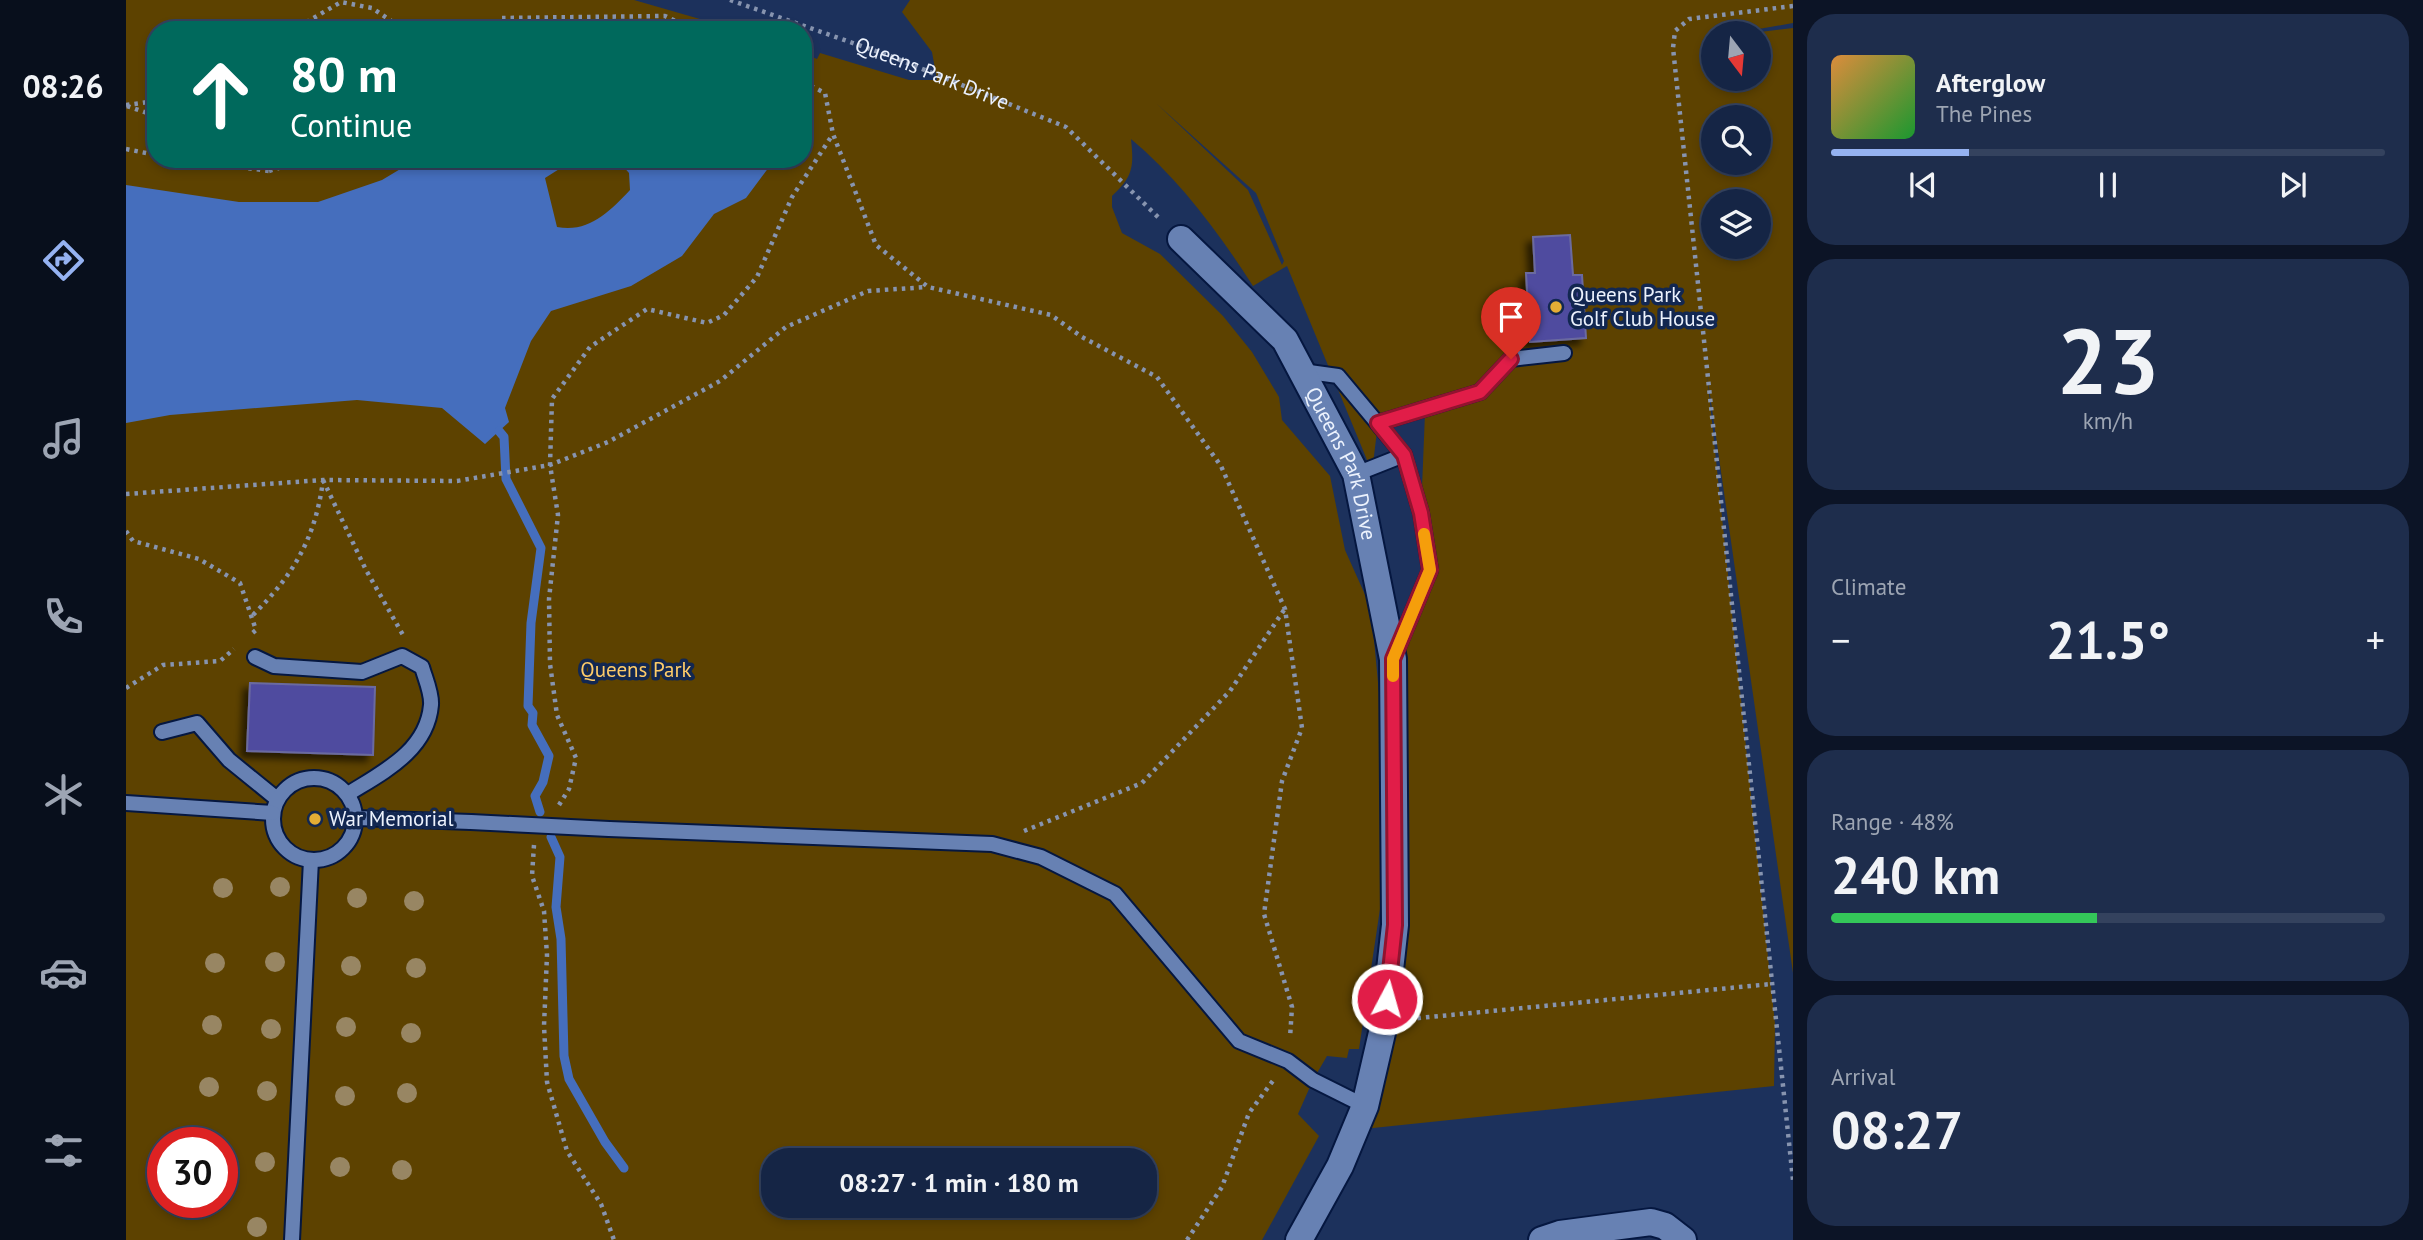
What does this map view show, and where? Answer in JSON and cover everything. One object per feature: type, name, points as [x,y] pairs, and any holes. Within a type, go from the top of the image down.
[{"type":"street","name":"Queens Park Drive","points":[[1181,239],[1285,340],[1356,474],[1393,659],[1395,925],[1384,1024],[1365,1106],[1340,1166],[1298,1240]]},
{"type":"street","points":[[1542,1240],[1560,1234],[1651,1222],[1665,1226],[1683,1240]]},
{"type":"lane","points":[[1378,423],[1480,392],[1511,359],[1564,354]]},
{"type":"lane","points":[[1302,371],[1338,376],[1404,455],[1421,513],[1430,570],[1393,659]]},
{"type":"lane","points":[[1356,474],[1404,455]]},
{"type":"lane","points":[[255,657],[274,666],[362,672],[402,656],[422,667],[432,703],[423,735],[404,758],[348,794]]},
{"type":"lane","points":[[162,732],[197,723],[275,806]]},
{"type":"lane","points":[[315,777],[336,783],[348,794],[356,818],[352,836],[344,848],[332,856],[311,860],[286,849],[277,838],[275,806],[289,786],[301,779],[315,777]]},
{"type":"lane","points":[[126,803],[275,806]]},
{"type":"lane","points":[[356,818],[992,844],[1041,858],[1115,894],[1239,1041],[1288,1061],[1312,1080],[1365,1106]]},
{"type":"lane","points":[[292,1240],[311,860]]},
{"type":"path","name":"Queens Park Drive","points":[[730,0],[791,21]]},
{"type":"path","points":[[308,21],[341,2],[372,8],[392,21]]},
{"type":"path","points":[[1793,6],[1689,19],[1675,31],[1673,48],[1793,1180]]},
{"type":"path","points":[[499,21],[502,18],[665,16],[675,21]]},
{"type":"path","name":"Queens Park Drive","points":[[812,28],[890,55],[1066,127],[1181,239]]},
{"type":"path","points":[[812,86],[825,93],[833,134],[876,245],[928,287]]},
{"type":"path","points":[[126,105],[147,102]]},
{"type":"path","points":[[126,105],[147,113]]},
{"type":"path","points":[[812,166],[833,134]]},
{"type":"path","points":[[126,149],[147,153]]},
{"type":"path","points":[[248,168],[270,171],[280,168]]},
{"type":"path","points":[[267,168],[270,171]]},
{"type":"path","points":[[555,810],[569,789],[576,758],[556,715],[550,664],[548,599],[558,515],[550,465],[552,399],[590,347],[647,309],[707,323],[724,315],[757,276],[792,197],[811,168]]},
{"type":"path","points":[[126,494],[323,480],[457,481],[550,465],[607,442],[720,380],[786,327],[868,291],[928,287],[1051,315],[1082,337],[1157,377],[1221,466],[1285,609],[1302,728],[1282,781],[1264,914],[1292,1006],[1288,1061],[1249,1113],[1222,1187],[1187,1240]]},
{"type":"path","points":[[253,615],[298,560],[318,518],[323,480]]},
{"type":"path","points":[[323,480],[366,570],[422,667]]},
{"type":"path","points":[[126,531],[133,541],[199,559],[240,583],[256,629],[247,638]]},
{"type":"path","points":[[992,844],[1142,783],[1230,691],[1285,609]]},
{"type":"path","points":[[126,688],[163,665],[220,661],[238,645]]},
{"type":"path","points":[[534,841],[533,876],[544,911],[547,955],[544,1026],[547,1082],[567,1151],[601,1204],[614,1240]]},
{"type":"path","points":[[1402,1019],[1771,984]]},
{"type":"green space","name":"Queens Park","points":[[126,0],[634,0],[707,21],[147,21],[147,168],[812,168],[812,57],[817,59],[820,53],[909,80],[937,80],[932,52],[902,12],[910,0],[1793,0],[1793,23],[1771,27],[1771,21],[1701,21],[1701,91],[1771,91],[1771,31],[1793,28],[1793,973],[1707,374],[1775,1024],[1774,1086],[1354,1130],[1402,1019],[1393,659],[1430,570],[1421,513],[1425,413],[1378,423],[1372,472],[1287,266],[1253,286],[1197,208],[1166,171],[1131,139],[1132,157],[1128,177],[1112,196],[1112,207],[1122,233],[1160,254],[1223,316],[1252,352],[1279,397],[1282,420],[1330,476],[1345,550],[1371,608],[1382,725],[1380,909],[1359,1049],[1349,1049],[1347,1058],[1327,1056],[1298,1114],[1319,1136],[1262,1240],[126,1240]],"holes":[[[1157,104],[1256,193],[1284,261],[1282,265],[1248,190]]]},
{"type":"water","points":[[402,168],[561,168],[545,178],[557,227],[568,228],[589,224],[598,219],[630,190],[629,173],[625,168],[768,168],[746,198],[714,214],[682,256],[631,286],[551,311],[531,341],[505,408],[509,422],[485,444],[442,408],[357,400],[170,415],[126,423],[126,185],[239,202],[318,202],[382,180]]},
{"type":"building","name":"Queens Park Golf Club House","points":[[1570,235],[1573,275],[1582,275],[1586,338],[1530,342],[1526,273],[1535,273],[1533,237]]},
{"type":"building","points":[[250,683],[375,687],[373,755],[247,751]]},
{"type":"waterway","points":[[499,431],[504,437],[506,479],[541,548],[531,623],[528,706],[533,713],[532,725],[549,756],[543,782],[535,796],[540,812]]},
{"type":"waterway","points":[[551,837],[560,857],[556,907],[561,939],[564,1056],[569,1079],[605,1142],[624,1168]]},
{"type":"slow traffic","points":[[1393,676],[1393,659],[1430,570],[1424,534]]},
{"type":"place","name":"Queens Park Golf Club House","points":[[1556,307]]},
{"type":"place","name":"War Memorial","points":[[315,819]]},
{"type":"route","points":[[1387,999],[1395,925],[1393,659],[1430,570],[1421,513],[1404,455],[1378,423],[1480,392],[1511,359]]}]
